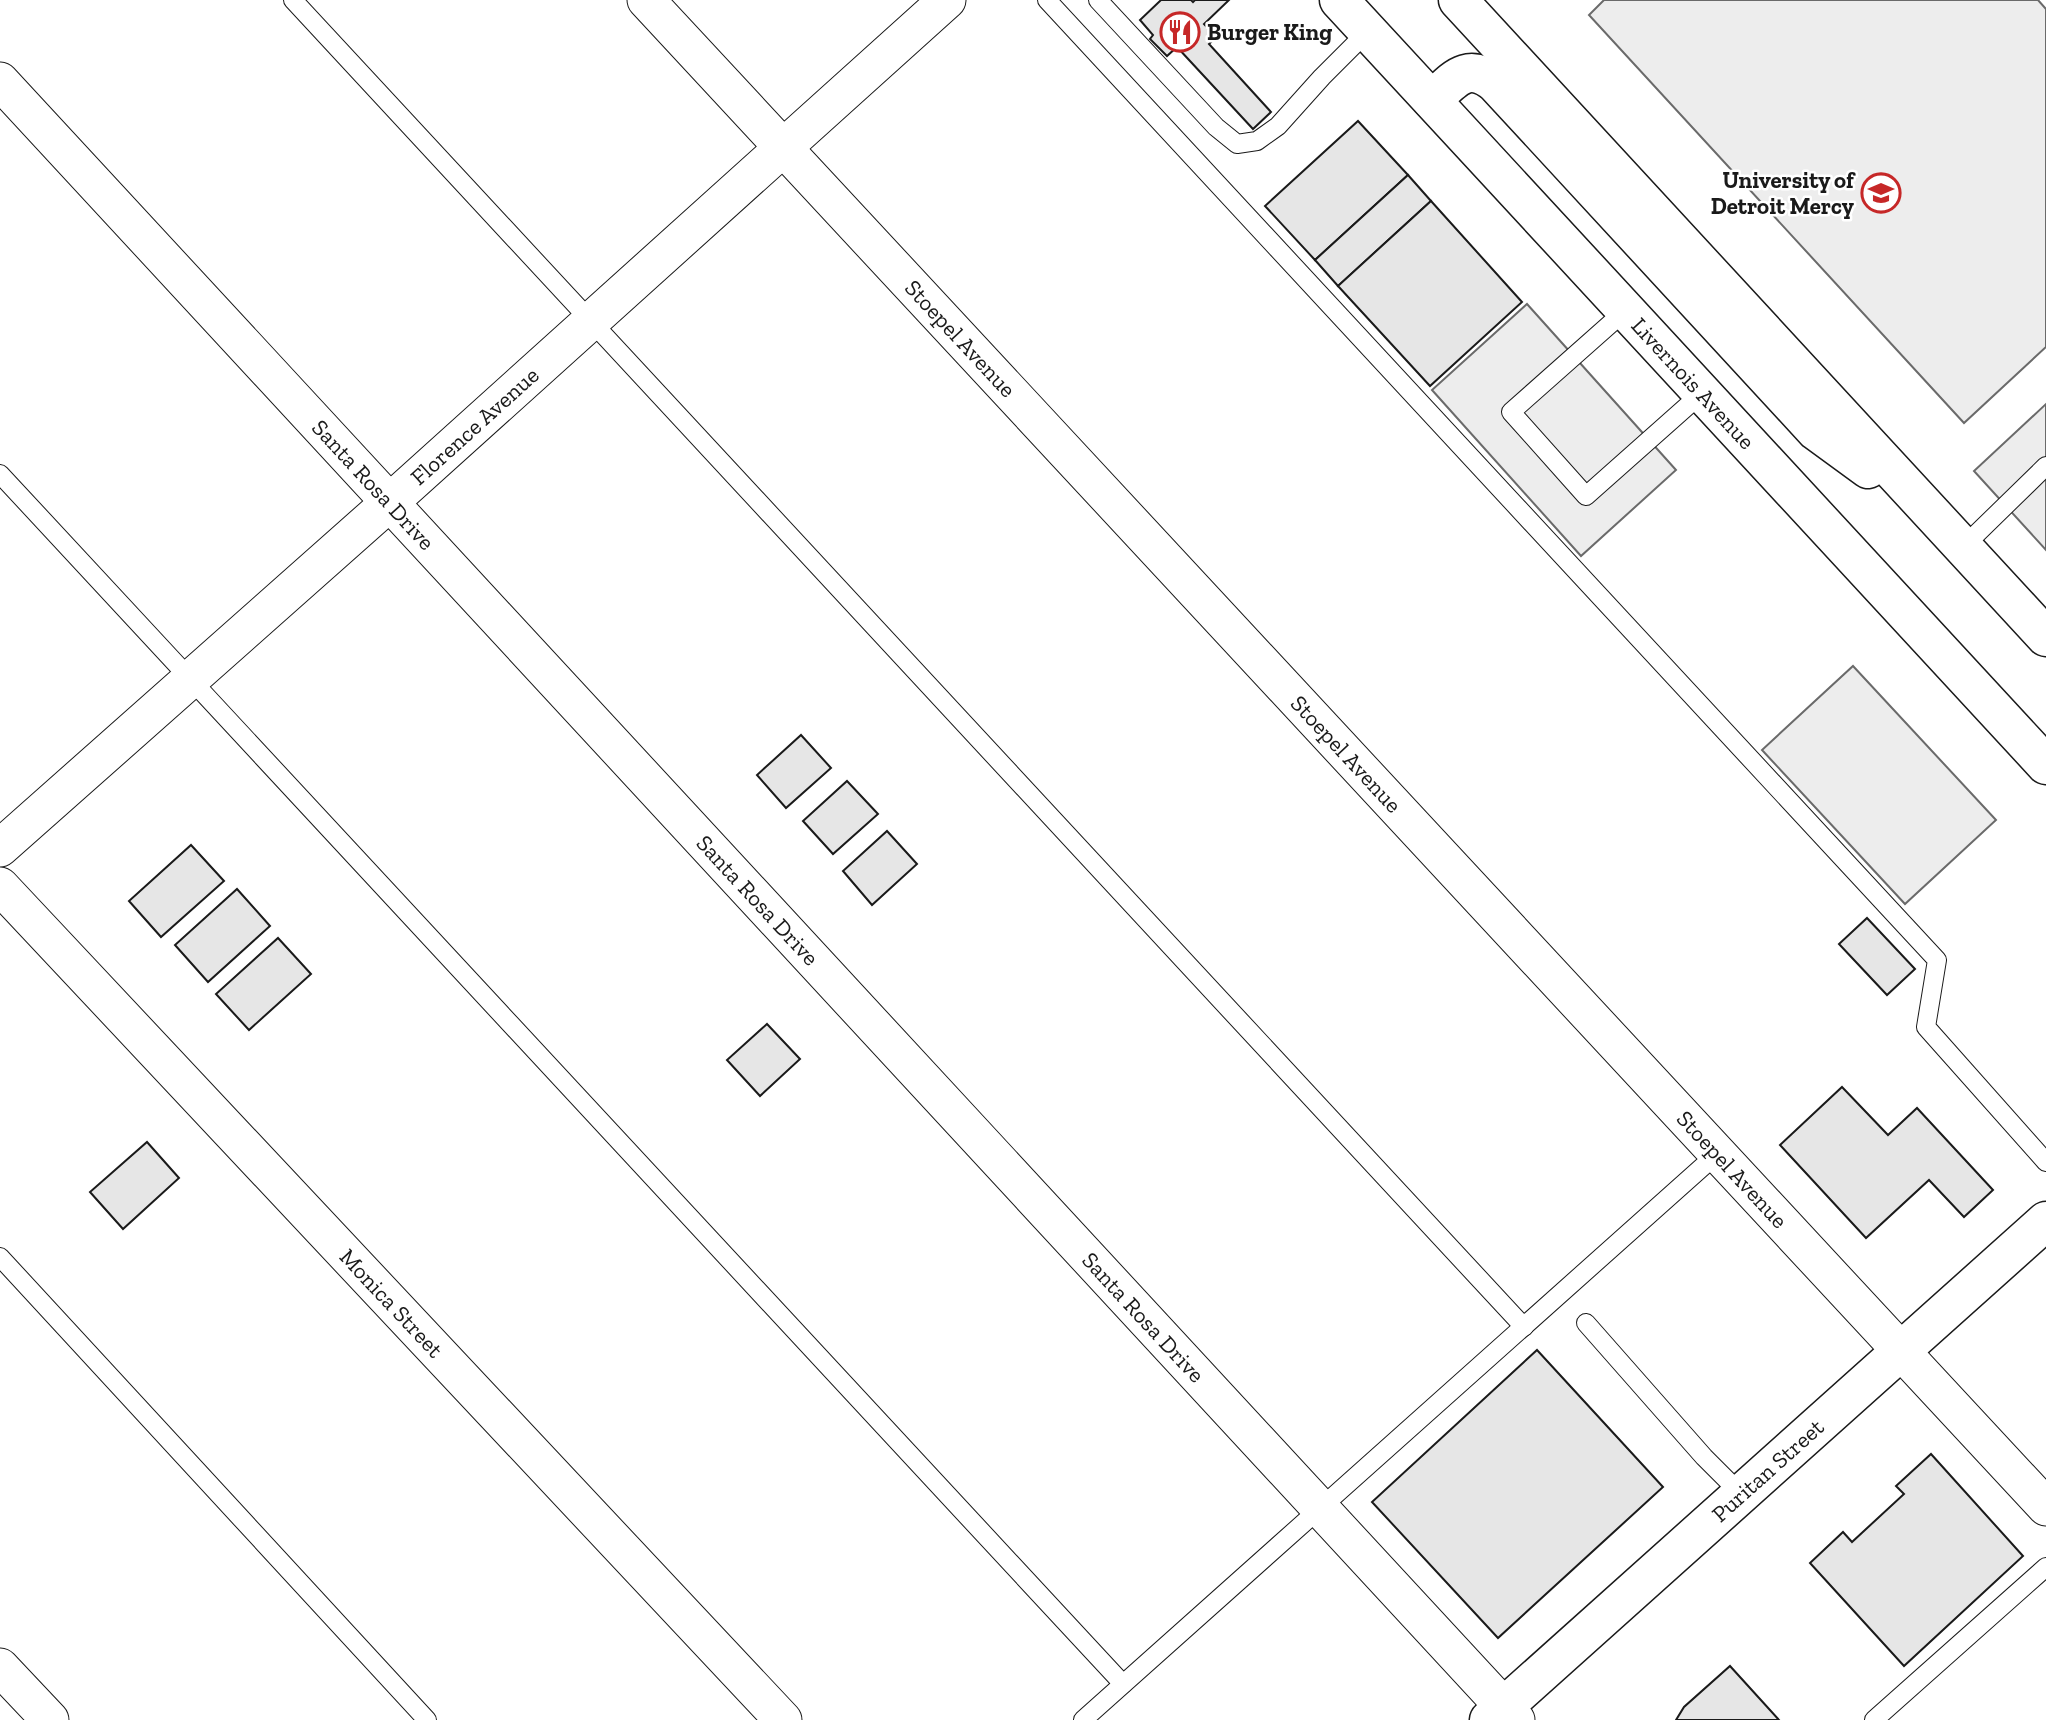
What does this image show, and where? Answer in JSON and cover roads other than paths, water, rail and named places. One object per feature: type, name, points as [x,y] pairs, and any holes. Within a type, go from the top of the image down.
[{"type":"street","name":"Stoepel Avenue","points":[[646,0],[2046,1507]]},
{"type":"street","name":"Florence Avenue","points":[[0,848],[389,503],[947,0]]},
{"type":"street","name":"Livernois Avenue","points":[[1339,0],[2046,765]]},
{"type":"street","points":[[1458,0],[2046,637]]},
{"type":"street","points":[[1432,100],[1462,74],[1473,72],[1490,79],[1816,431],[1936,517]]},
{"type":"street","name":"Santa Rosa Drive","points":[[0,81],[1321,1508],[1503,1716]]},
{"type":"street","name":"Monica Street","points":[[0,886],[783,1720]]},
{"type":"street","name":"Puritan Street","points":[[1503,1716],[1741,1494],[2046,1221]]},
{"type":"street","points":[[0,1667],[50,1720]]},
{"type":"lane","points":[[293,0],[1524,1327]]},
{"type":"lane","points":[[1047,0],[1937,960],[1926,1027],[2046,1162]]},
{"type":"lane","points":[[1098,0],[1216,127],[1237,144],[1257,141],[1278,126],[1322,76],[1368,31]]},
{"type":"lane","points":[[1626,310],[1511,412],[1586,496],[1702,393]]},
{"type":"lane","points":[[1963,547],[2046,466]]},
{"type":"lane","points":[[0,474],[1123,1684]]},
{"type":"lane","points":[[1083,1720],[1718,1153]]},
{"type":"lane","points":[[0,1257],[427,1720]]},
{"type":"lane","points":[[1586,1323],[1704,1457],[1741,1494]]},
{"type":"lane","points":[[1880,1718],[2046,1567]]},
{"type":"place","name":"Burger King","points":[[1180,32]]},
{"type":"place","name":"University of Detroit Mercy","points":[[1881,193]]}]
